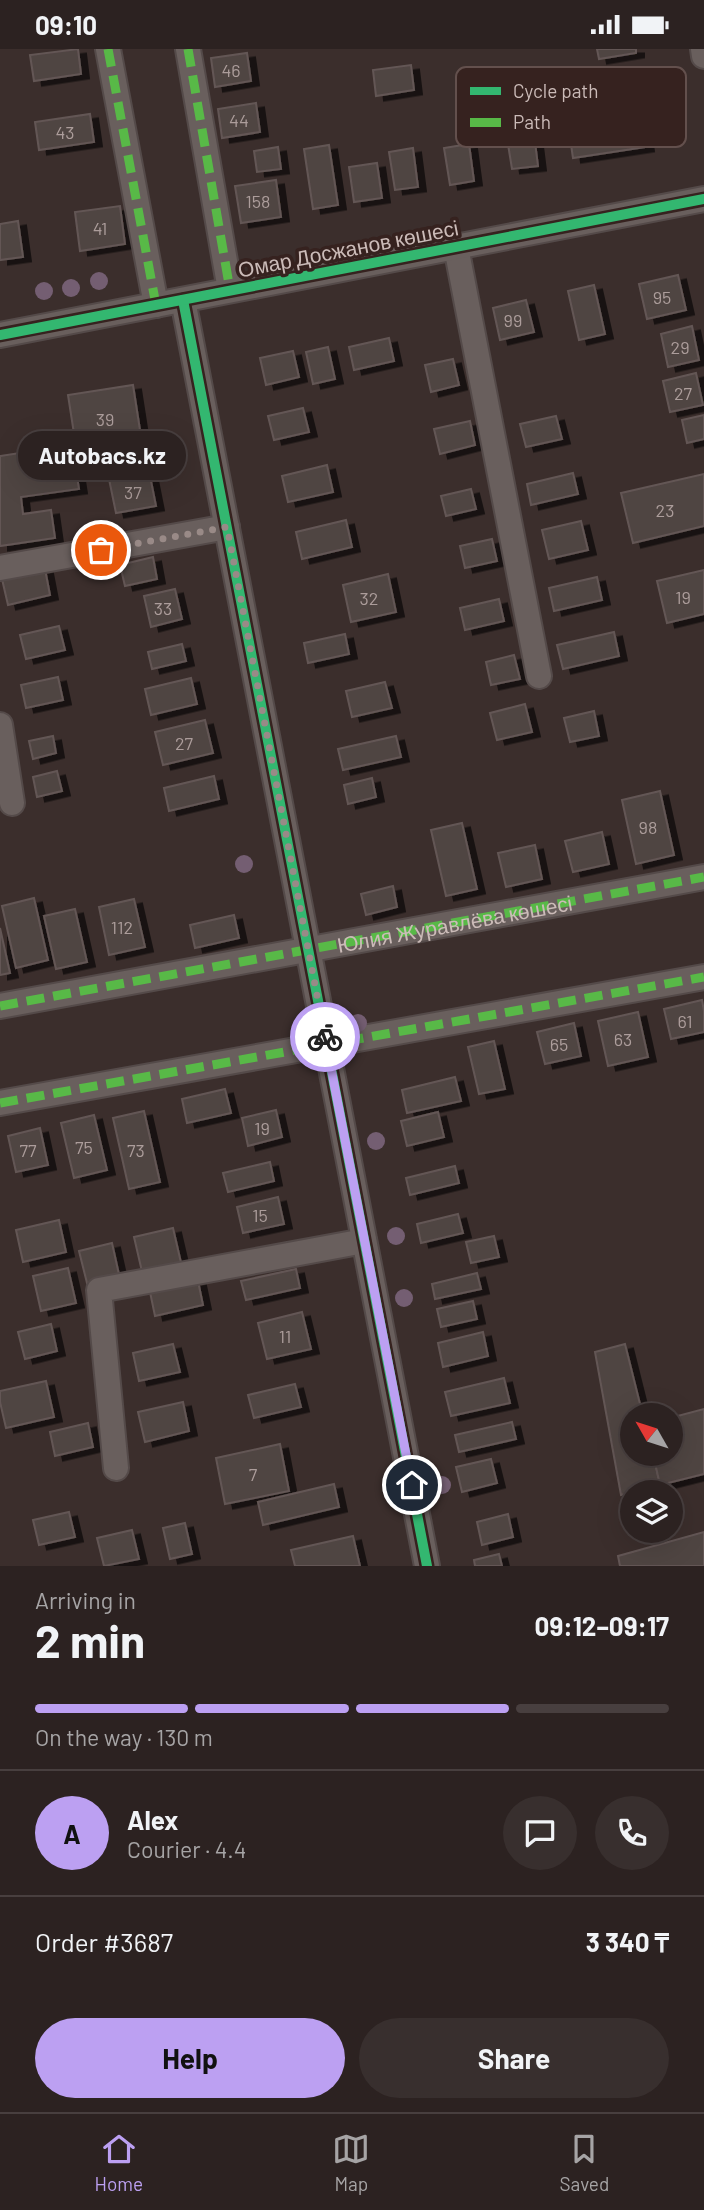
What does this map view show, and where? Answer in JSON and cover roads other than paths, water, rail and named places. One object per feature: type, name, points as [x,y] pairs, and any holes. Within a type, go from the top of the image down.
[{"type":"street","points":[[108,49],[156,305]]},
{"type":"street","points":[[188,49],[230,290]]},
{"type":"street","points":[[703,49],[704,56]]},
{"type":"street","name":"Омар Досжанов көшесі","points":[[0,335],[704,199]]},
{"type":"street","points":[[456,247],[539,676]]},
{"type":"street","points":[[183,300],[427,1566]]},
{"type":"street","points":[[0,568],[227,527]]},
{"type":"street","points":[[0,725],[12,803]]},
{"type":"street","name":"Юлия Журавлёва көшесі","points":[[0,1006],[704,877]]},
{"type":"street","points":[[0,1103],[704,977]]},
{"type":"street","points":[[116,1468],[99,1290],[364,1241]]},
{"type":"place","name":"Autobacs.kz","points":[[101,550]]}]
